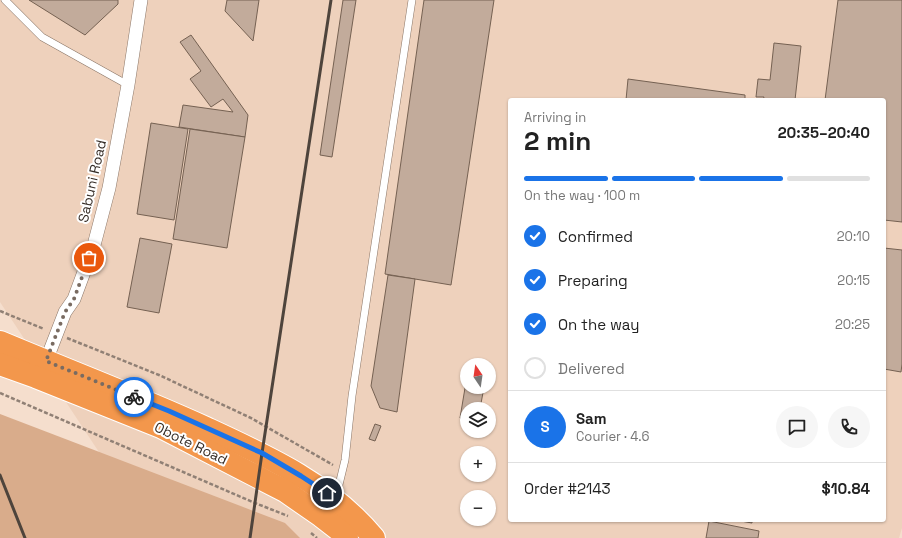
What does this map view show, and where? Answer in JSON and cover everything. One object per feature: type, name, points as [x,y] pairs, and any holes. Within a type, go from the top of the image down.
[{"type":"highway","points":[[0,342],[169,411],[262,453],[301,476],[324,512]]},
{"type":"highway","name":"Obote Road","points":[[0,364],[161,427],[324,512],[347,538]]},
{"type":"highway","name":"Obote Road","points":[[324,512],[349,511],[374,538]]},
{"type":"street","name":"Sabuni Road","points":[[46,361],[65,312],[74,299],[94,244],[110,188],[141,0]]},
{"type":"lane","points":[[5,0],[42,37],[128,85]]},
{"type":"lane","points":[[324,512],[342,471],[345,460],[352,396],[412,0]]},
{"type":"path","points":[[0,311],[159,375],[251,418],[342,471]]},
{"type":"path","points":[[0,393],[248,500],[289,516]]},
{"type":"path","points":[[317,538],[324,512]]},
{"type":"shaded area","points":[[0,0],[902,0],[902,528],[899,538],[126,538],[122,487],[0,302]]},
{"type":"shaded area","points":[[0,414],[285,523],[300,538],[0,538]]},
{"type":"building","points":[[29,0],[118,0],[118,4],[85,35]]},
{"type":"building","points":[[227,0],[259,0],[253,41],[225,11]]},
{"type":"building","points":[[343,0],[356,0],[332,157],[320,155]]},
{"type":"building","points":[[424,0],[494,0],[451,285],[385,274]]},
{"type":"building","points":[[838,0],[902,0],[902,222],[886,220],[886,98],[825,98]]},
{"type":"building","points":[[191,35],[248,115],[245,137],[179,127],[183,105],[233,112],[223,99],[211,107],[190,79],[201,71],[180,42]]},
{"type":"building","points":[[774,43],[801,46],[795,98],[756,97],[758,79],[770,80]]},
{"type":"building","points":[[628,79],[745,95],[745,98],[626,98]]},
{"type":"building","points":[[151,123],[188,129],[174,220],[137,214]]},
{"type":"building","points":[[190,129],[245,137],[227,248],[173,239]]},
{"type":"building","points":[[140,238],[172,244],[159,313],[127,307]]},
{"type":"building","points":[[886,248],[902,250],[901,372],[886,369]]},
{"type":"building","points":[[388,275],[415,279],[397,412],[380,408],[371,386]]},
{"type":"building","points":[[464,394],[483,394],[481,402],[463,402]]},
{"type":"building","points":[[375,424],[381,426],[375,441],[369,439]]},
{"type":"building","points":[[709,522],[759,531],[758,538],[706,538]]},
{"type":"railway","points":[[250,538],[331,0]]},
{"type":"railway","points":[[0,475],[25,538]]},
{"type":"way so far","points":[[89,258],[74,299],[65,312],[46,361],[134,397]]},
{"type":"route","points":[[134,397],[169,411],[262,453],[327,493]]}]
